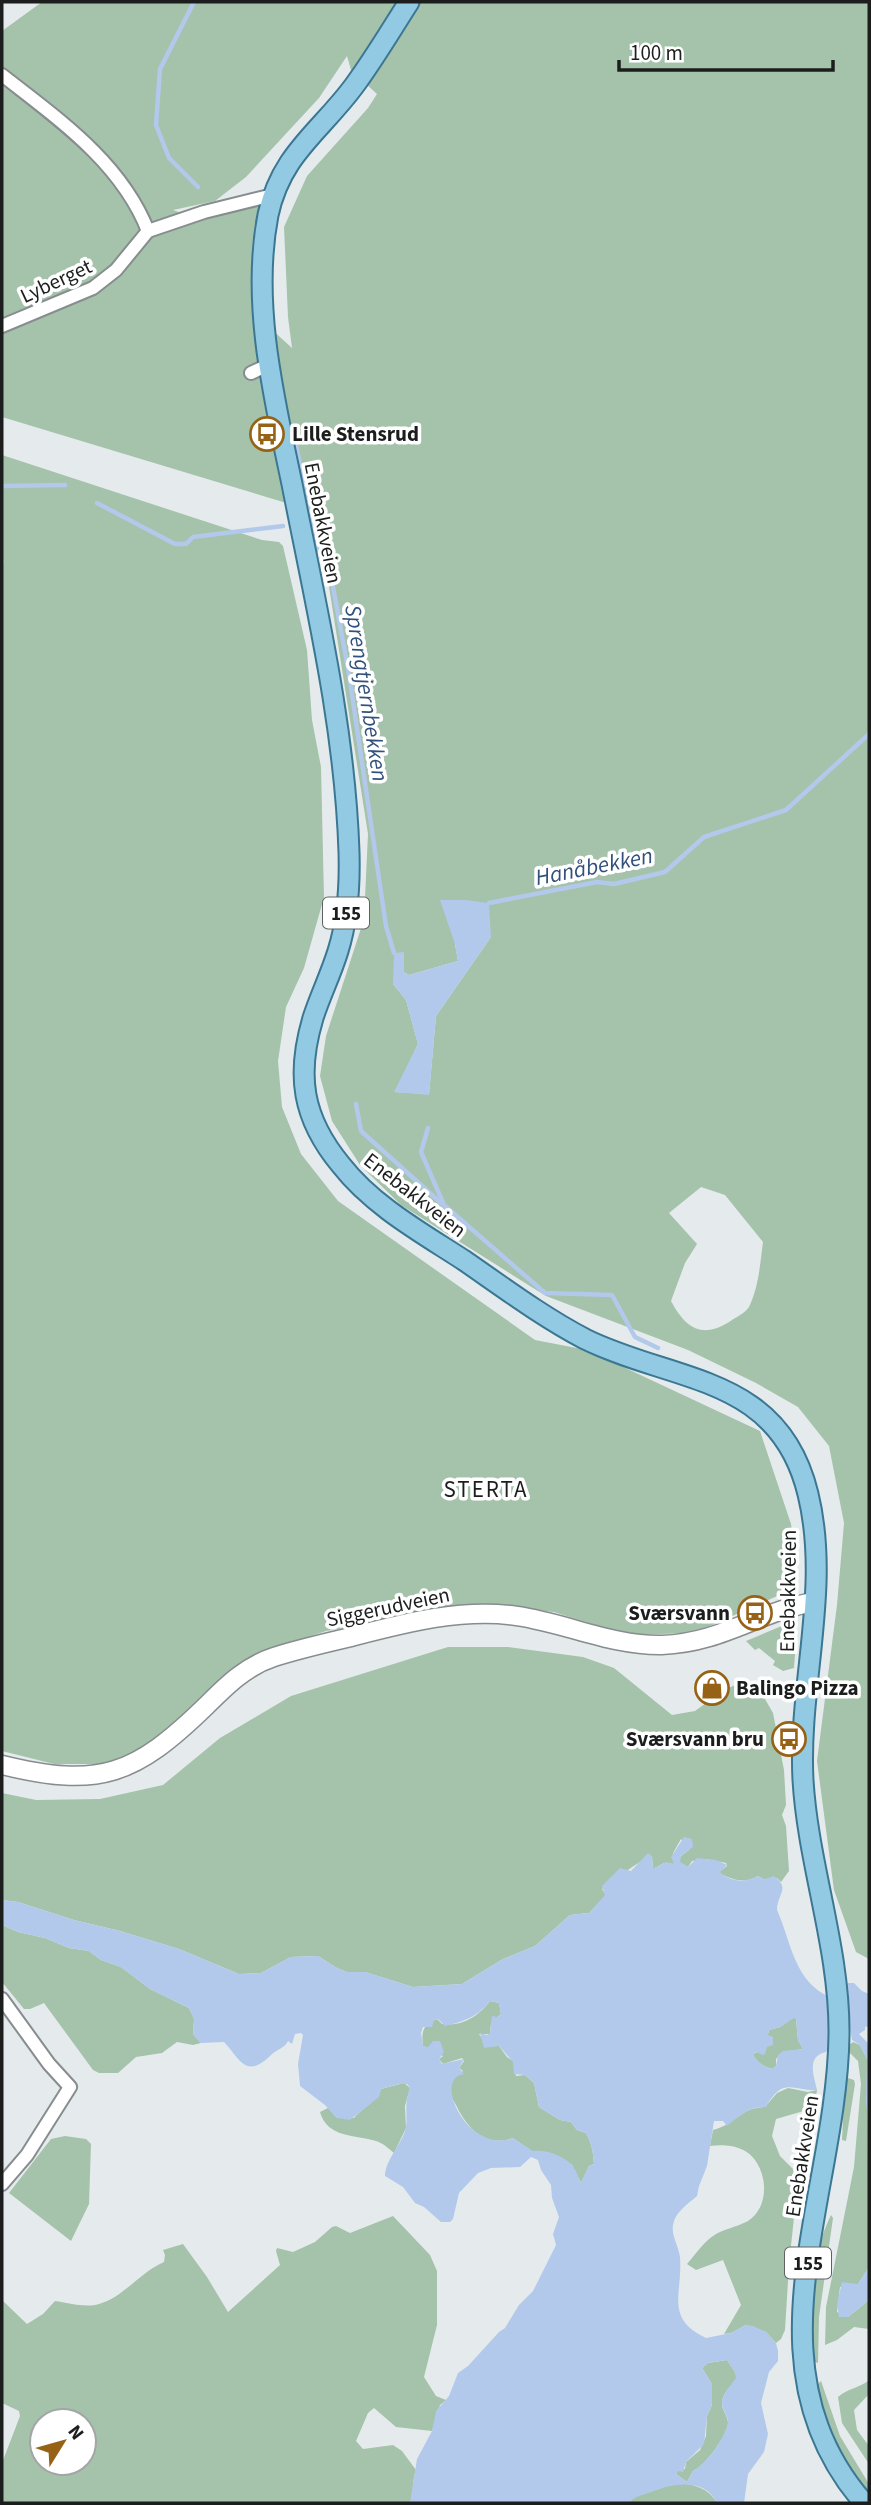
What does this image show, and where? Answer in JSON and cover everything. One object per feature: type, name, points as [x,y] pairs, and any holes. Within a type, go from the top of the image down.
[{"type":"main road","name":"Enebakkveien","points":[[409,2],[356,83],[284,168],[266,226],[264,305],[270,364],[330,681],[348,821],[349,873],[346,914],[337,955],[314,1016],[302,1063],[305,1093],[314,1121],[333,1156],[360,1186],[415,1228],[536,1309],[598,1345],[734,1394],[761,1413],[789,1448],[805,1484],[813,1528],[814,1602],[803,1740],[803,1779],[810,1841],[838,2002],[835,2088],[805,2282],[802,2359],[808,2398],[820,2433],[841,2473],[864,2503]]},
{"type":"main road","name":"Siggerudveien","points":[[2,1765],[57,1776],[90,1775],[120,1769],[165,1744],[238,1676],[256,1664],[291,1652],[418,1620],[451,1615],[506,1615],[548,1622],[630,1643],[672,1644],[714,1637],[787,1609],[814,1602]]},
{"type":"street","points":[[2,75],[70,128],[94,151],[124,187],[143,217],[148,231],[204,212],[274,195]]},
{"type":"street","name":"Lyberget","points":[[2,326],[93,288],[116,270],[148,231]]},
{"type":"street","points":[[251,373],[270,364]]},
{"type":"street","points":[[2,1999],[49,2064],[70,2087],[27,2155],[2,2184]]},
{"type":"green space","points":[[42,2],[869,2],[869,1959],[856,1952],[834,1890],[817,1761],[837,1605],[844,1523],[829,1446],[798,1407],[756,1383],[688,1350],[546,1296],[401,1205],[360,1165],[332,1121],[320,1076],[326,1036],[364,919],[368,834],[316,504],[313,511],[2,417],[2,31]],"holes":[[[347,56],[351,70],[377,94],[368,108],[307,176],[284,227],[292,348],[270,328],[269,187],[248,204],[225,214],[200,217],[173,210],[215,201],[246,177],[319,98]],[[491,937],[436,1016],[429,1094],[395,1092],[418,1044],[406,1000],[393,984],[404,952],[404,972],[409,975],[458,961],[455,944]],[[701,1187],[725,1195],[763,1242],[757,1283],[749,1307],[722,1326],[704,1330],[689,1325],[671,1301],[685,1263],[697,1244],[669,1213]]]},
{"type":"green space","points":[[2,455],[262,540],[279,542],[283,546],[307,650],[312,720],[321,767],[324,897],[304,968],[286,1007],[278,1061],[282,1107],[301,1154],[338,1201],[535,1340],[587,1350],[760,1431],[791,1524],[795,1555],[786,1592],[783,1578],[784,1593],[694,1633],[627,1635],[554,1612],[478,1604],[326,1631],[252,1656],[161,1736],[137,1753],[101,1764],[54,1764],[2,1751]]},
{"type":"green space","points":[[791,1622],[797,1627],[794,1668],[783,1671],[773,1665],[775,1661],[759,1648],[755,1650],[746,1641]]},
{"type":"green space","points":[[448,1647],[508,1647],[583,1657],[614,1668],[672,1715],[695,1711],[724,1690],[742,1682],[751,1685],[765,1699],[773,1713],[784,1770],[786,1805],[782,1815],[786,1826],[789,1871],[781,1882],[777,1878],[765,1880],[758,1876],[744,1880],[730,1878],[719,1872],[727,1866],[726,1863],[706,1859],[692,1861],[688,1867],[679,1862],[681,1856],[689,1850],[681,1839],[673,1853],[674,1864],[664,1863],[653,1869],[652,1856],[639,1863],[602,1889],[606,1895],[589,1913],[570,1915],[535,1946],[503,1959],[462,1984],[413,1987],[365,1972],[347,1972],[318,1956],[291,1957],[261,1973],[239,1974],[179,1949],[18,1902],[2,1900],[2,1793],[36,1800],[100,1799],[163,1785],[220,1738],[291,1696]]},
{"type":"green space","points":[[2,1925],[69,1948],[89,1951],[101,1960],[121,1967],[150,1989],[189,2008],[194,2019],[193,2034],[201,2043],[193,2045],[177,2042],[162,2053],[136,2057],[118,2073],[99,2073],[93,2070],[44,2003],[24,2009],[2,1982]]},
{"type":"green space","points":[[490,2001],[499,2003],[501,2014],[491,2023],[490,2034],[479,2034],[487,2046],[499,2046],[513,2061],[516,2076],[525,2075],[534,2083],[539,2107],[560,2120],[571,2122],[588,2137],[594,2164],[589,2166],[581,2183],[572,2165],[560,2157],[533,2152],[513,2138],[486,2138],[471,2128],[450,2092],[452,2081],[463,2071],[459,2068],[464,2061],[462,2058],[443,2064],[439,2059],[443,2056],[423,2046],[426,2026],[437,2019],[442,2024],[463,2022],[475,2016]]},
{"type":"green space","points":[[794,2017],[798,2040],[803,2049],[783,2052],[776,2059],[773,2069],[761,2064],[753,2054],[767,2046],[769,2030],[780,2027]]},
{"type":"green space","points":[[853,2042],[860,2045],[867,2059],[869,2267],[858,2284],[840,2287],[837,2312],[848,2317],[869,2300],[869,2329],[854,2327],[825,2345],[826,2307],[854,2167],[861,2084],[858,2061],[848,2051],[848,2046]]},
{"type":"green space","points":[[845,2077],[854,2080],[855,2084],[846,2141],[842,2140]]},
{"type":"green space","points":[[404,2083],[410,2088],[405,2106],[406,2128],[394,2153],[379,2142],[336,2131],[329,2127],[320,2112],[328,2108],[337,2118],[354,2118],[377,2097],[381,2089]]},
{"type":"green space","points":[[788,2088],[808,2092],[817,2090],[814,2108],[776,2119],[772,2136],[780,2156],[793,2169],[796,2198],[785,2330],[776,2343],[766,2332],[746,2325],[724,2334],[741,2305],[723,2260],[696,2270],[687,2264],[713,2236],[754,2216],[764,2194],[761,2170],[753,2157],[736,2147],[710,2146],[713,2130],[749,2110],[765,2107],[777,2093]]},
{"type":"green space","points":[[65,2136],[86,2139],[91,2144],[89,2204],[71,2241],[9,2193],[51,2139]]},
{"type":"green space","points":[[831,2215],[833,2218],[819,2317],[818,2363],[812,2361],[812,2286],[818,2250]]},
{"type":"green space","points":[[393,2216],[430,2255],[437,2271],[437,2325],[424,2377],[436,2396],[446,2400],[440,2405],[432,2431],[396,2427],[374,2408],[368,2413],[356,2441],[363,2449],[393,2445],[402,2451],[416,2470],[410,2503],[2,2503],[2,2463],[20,2416],[19,2411],[2,2403],[2,2300],[27,2324],[43,2314],[55,2301],[99,2304],[116,2296],[164,2262],[163,2250],[183,2244],[228,2312],[280,2265],[277,2248],[293,2252],[315,2242],[336,2226],[350,2233]]},
{"type":"green space","points":[[727,2360],[737,2378],[722,2402],[728,2420],[727,2429],[715,2450],[693,2471],[687,2482],[676,2474],[678,2470],[685,2469],[686,2462],[700,2450],[706,2436],[707,2416],[712,2405],[712,2384],[702,2368],[708,2363]]},
{"type":"green space","points":[[869,2380],[869,2394],[854,2410],[857,2430],[869,2446],[869,2464],[842,2423],[838,2397]]},
{"type":"green space","points":[[821,2381],[840,2436],[869,2484],[869,2496],[839,2455],[815,2387]]},
{"type":"green space","points":[[677,2483],[700,2488],[710,2494],[717,2503],[629,2503],[634,2497]]},
{"type":"water","points":[[440,900],[489,903],[491,937],[436,1016],[429,1095],[394,1092],[418,1044],[406,1000],[393,984],[394,953],[404,952],[404,972],[409,975],[458,961]]},
{"type":"water","points":[[684,1837],[692,1839],[693,1847],[681,1856],[680,1862],[688,1867],[697,1858],[716,1860],[727,1865],[720,1872],[732,1879],[743,1881],[757,1876],[765,1879],[774,1876],[782,1885],[777,1910],[795,1960],[808,1981],[830,1997],[848,1983],[854,1983],[869,1994],[869,2026],[859,2034],[869,2044],[869,2107],[866,2105],[867,2059],[860,2045],[852,2040],[847,2009],[830,2006],[828,2049],[816,2058],[813,2067],[817,2090],[781,2089],[765,2107],[748,2110],[727,2126],[723,2121],[714,2121],[707,2166],[697,2196],[674,2220],[673,2233],[680,2257],[678,2304],[685,2322],[706,2338],[731,2333],[746,2325],[753,2326],[766,2332],[776,2343],[778,2351],[778,2361],[769,2372],[761,2403],[768,2434],[764,2452],[748,2474],[744,2503],[717,2503],[704,2489],[686,2484],[657,2490],[629,2503],[410,2503],[417,2459],[432,2431],[436,2411],[449,2396],[458,2373],[505,2328],[519,2305],[533,2291],[556,2245],[553,2234],[559,2217],[552,2198],[551,2185],[538,2160],[531,2157],[520,2167],[491,2168],[478,2173],[459,2193],[453,2219],[450,2222],[441,2222],[415,2203],[403,2187],[385,2176],[387,2165],[405,2131],[410,2088],[407,2084],[381,2089],[379,2097],[350,2120],[337,2118],[300,2086],[298,2064],[303,2035],[301,2033],[295,2034],[292,2044],[288,2041],[255,2066],[244,2064],[224,2042],[201,2043],[193,2035],[194,2019],[189,2008],[150,1989],[121,1967],[101,1960],[89,1951],[69,1948],[2,1925],[2,1900],[18,1902],[179,1949],[239,1974],[261,1973],[291,1957],[318,1956],[347,1972],[365,1972],[413,1987],[462,1984],[503,1959],[535,1946],[570,1915],[589,1913],[605,1895],[602,1886],[620,1868],[631,1871],[648,1853],[652,1856],[653,1869],[666,1862],[674,1864],[671,1857]],"holes":[[[490,2001],[499,2003],[501,2014],[498,2017],[492,2016],[490,2033],[480,2033],[484,2048],[499,2046],[513,2062],[514,2074],[525,2075],[534,2083],[539,2107],[560,2120],[571,2122],[577,2130],[586,2133],[594,2164],[589,2166],[581,2183],[571,2164],[556,2154],[533,2151],[513,2138],[497,2140],[482,2136],[469,2126],[460,2114],[453,2100],[452,2088],[455,2079],[464,2074],[459,2068],[464,2059],[442,2064],[439,2059],[444,2052],[440,2041],[433,2041],[428,2047],[423,2046],[421,2033],[423,2027],[432,2027],[434,2020],[438,2019],[445,2026],[470,2018]],[[794,2018],[798,2040],[803,2049],[783,2051],[778,2055],[773,2069],[761,2064],[753,2054],[756,2052],[763,2055],[767,2047],[773,2045],[773,2037],[768,2035],[769,2030]],[[727,2360],[736,2378],[722,2401],[728,2422],[724,2435],[687,2482],[676,2474],[678,2471],[683,2472],[686,2462],[704,2444],[707,2416],[712,2405],[712,2384],[702,2368],[708,2363]]]},
{"type":"water","points":[[869,2267],[869,2300],[848,2317],[839,2317],[837,2304],[842,2282],[858,2284]]},
{"type":"waterway","name":"Sprengtjernbekken","points":[[194,2],[160,69],[156,125],[169,158],[198,187]]},
{"type":"waterway","name":"Sprengtjernbekken","points":[[295,441],[318,548],[333,587],[349,674],[386,926],[394,953]]},
{"type":"waterway","points":[[2,486],[65,485]]},
{"type":"waterway","points":[[97,503],[175,544],[186,544],[193,537],[283,526]]},
{"type":"waterway","name":"Hanåbekken","points":[[489,903],[597,882],[614,884],[665,872],[704,837],[786,810],[869,734]]},
{"type":"waterway","points":[[356,1104],[361,1131],[441,1203]]},
{"type":"waterway","points":[[428,1128],[421,1152],[444,1205],[545,1293],[612,1295],[635,1337],[658,1348]]},
{"type":"place","name":"Lille Stensrud","points":[[267,434]]},
{"type":"place","name":"Sværsvann","points":[[755,1613]]},
{"type":"place","name":"Balingo Pizza","points":[[712,1688]]},
{"type":"place","name":"Sværsvann bru","points":[[789,1739]]},
{"type":"district","name":"STERTA","points":[[486,1489]]}]
